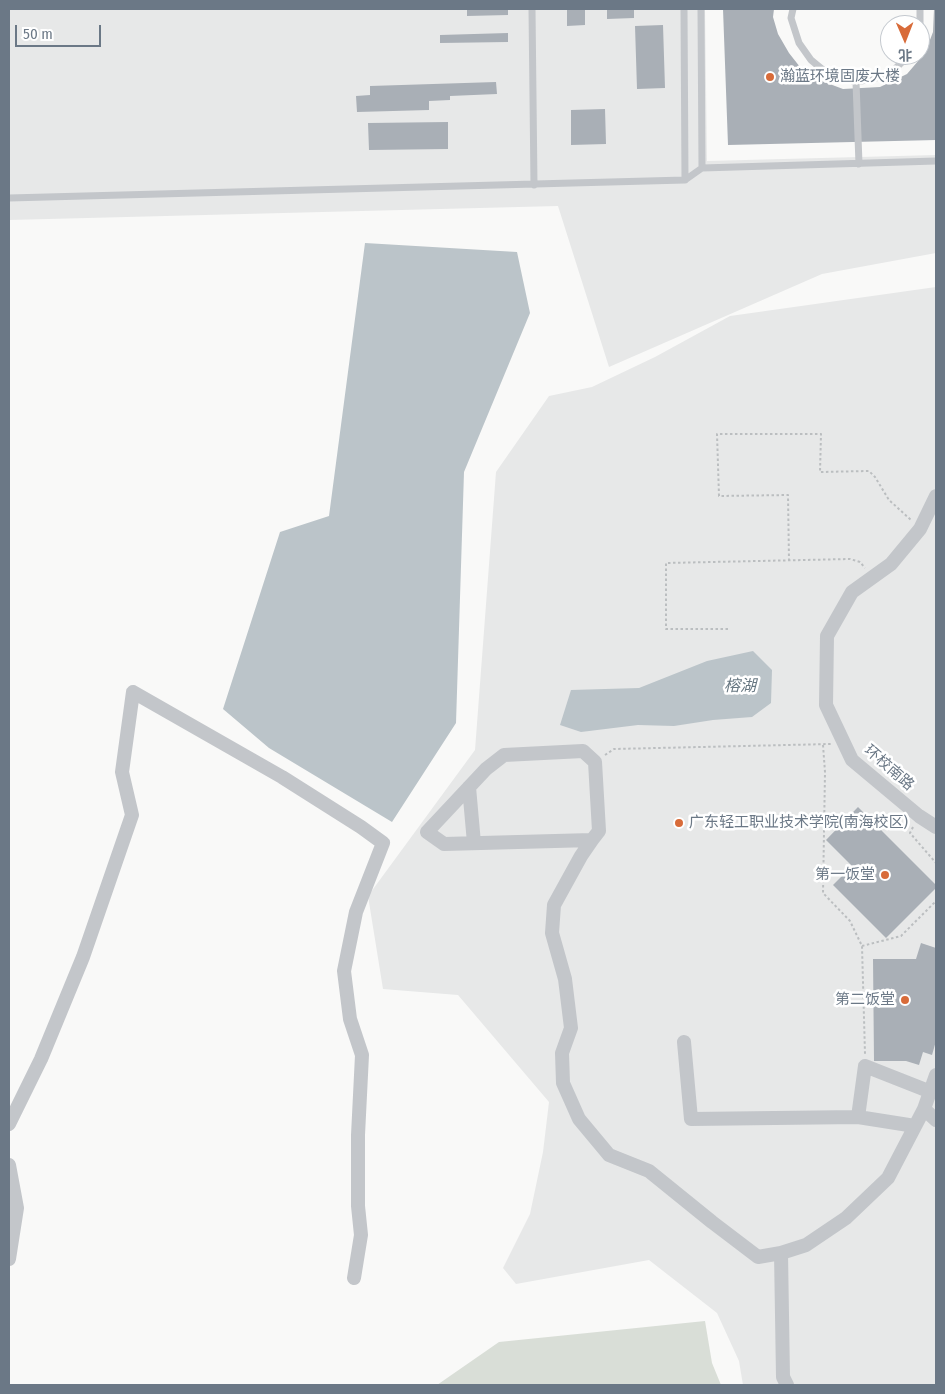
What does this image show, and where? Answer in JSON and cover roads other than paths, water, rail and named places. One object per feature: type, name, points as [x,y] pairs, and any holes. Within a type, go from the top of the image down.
[{"type":"street","name":"环校南路","points":[[936,496],[920,529],[891,564],[852,592],[827,636],[826,705],[852,760],[919,816],[936,827]]},
{"type":"street","points":[[9,1124],[42,1059],[80,965],[132,815],[122,772],[133,692],[282,777],[361,826],[383,844],[356,912],[344,971],[350,1019],[362,1055],[358,1135],[358,1206],[361,1235],[354,1278]]},
{"type":"street","points":[[592,840],[444,844],[427,832],[486,769],[504,755],[584,752],[595,762],[600,831],[580,856],[554,905],[552,933],[565,979],[571,1028],[562,1053],[563,1083],[579,1120],[609,1155],[649,1171],[758,1257],[781,1253],[806,1245],[846,1218],[888,1178],[924,1110],[936,1075]]},
{"type":"street","points":[[469,787],[474,843]]},
{"type":"street","points":[[684,1042],[691,1119],[858,1117],[916,1126]]},
{"type":"street","points":[[858,1117],[865,1066],[930,1092]]},
{"type":"street","points":[[924,1110],[936,1120]]},
{"type":"street","points":[[9,1166],[17,1208],[9,1259]]},
{"type":"street","points":[[781,1253],[783,1377],[787,1385]]},
{"type":"lane","points":[[532,9],[534,185]]},
{"type":"lane","points":[[684,9],[685,180]]},
{"type":"lane","points":[[701,9],[702,168]]},
{"type":"lane","points":[[793,9],[791,18],[798,43],[811,60],[828,74],[856,82],[892,72],[899,65]]},
{"type":"lane","points":[[856,82],[858,164]]},
{"type":"lane","points":[[9,198],[685,180],[702,168],[936,161]]},
{"type":"water","points":[[365,243],[517,252],[530,313],[464,472],[456,723],[392,822],[269,748],[223,709],[280,532],[329,516]]},
{"type":"water","name":"榕湖","points":[[753,651],[772,670],[771,703],[752,717],[674,726],[638,725],[581,732],[560,725],[571,690],[639,688],[707,661]]},
{"type":"place","name":"瀚蓝环境固废大楼","points":[[770,77]]},
{"type":"place","name":"广东轻工职业技术学院(南海校区)","points":[[679,823]]},
{"type":"place","name":"第一饭堂","points":[[885,875]]},
{"type":"place","name":"第二饭堂","points":[[905,1000]]}]
